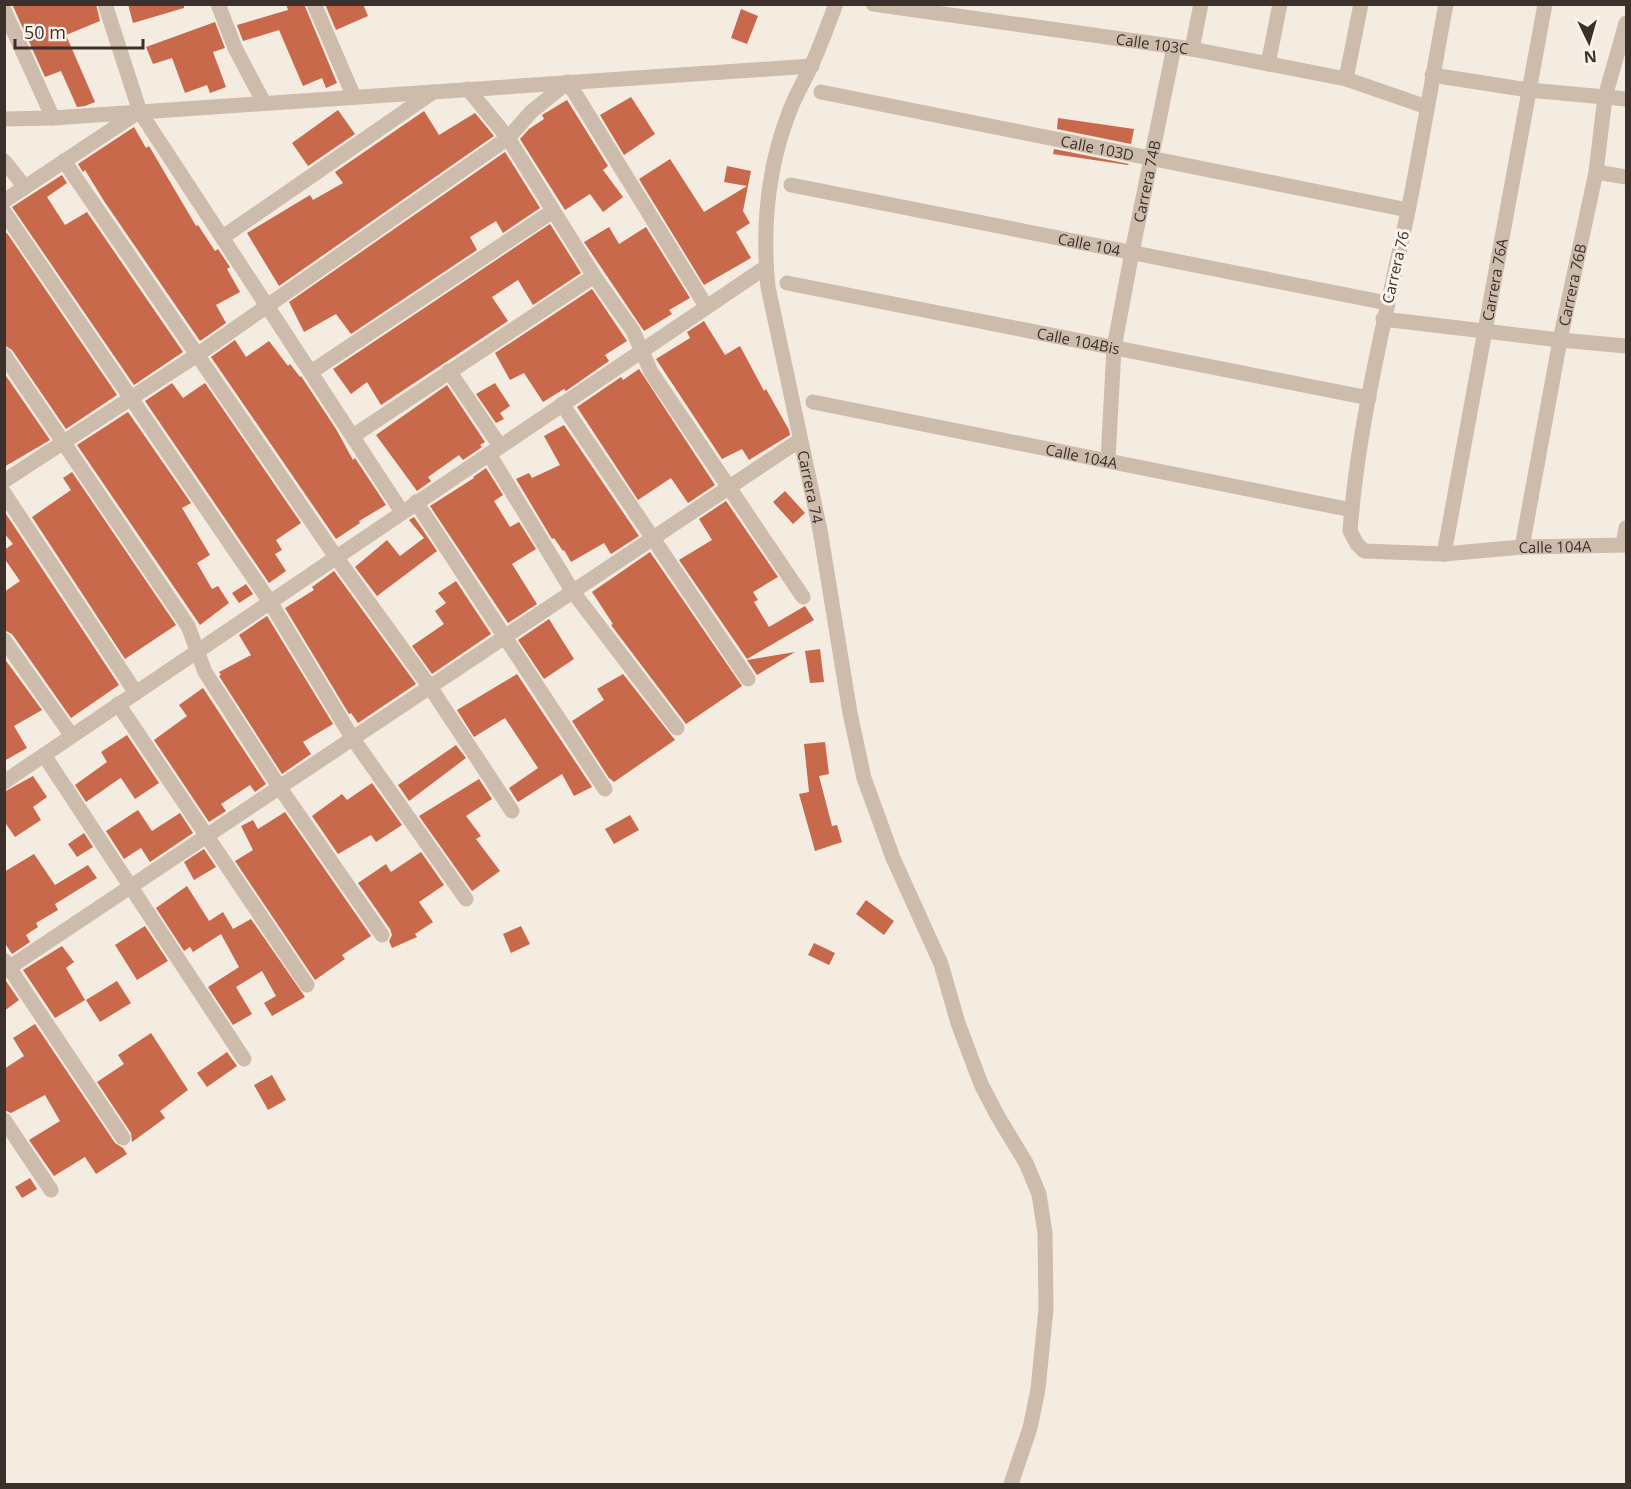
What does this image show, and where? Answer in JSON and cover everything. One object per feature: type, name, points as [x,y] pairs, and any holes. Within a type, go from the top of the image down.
[{"type":"street","points":[[105,4],[140,112],[402,512]]},
{"type":"street","points":[[218,4],[235,48],[264,103]]},
{"type":"street","points":[[314,4],[354,97]]},
{"type":"street","name":"Carrera 74","points":[[836,4],[812,66],[790,110],[774,162],[766,217],[766,267],[770,299],[820,530],[850,713],[864,778],[893,858],[941,964],[958,1023],[981,1084],[1026,1163],[1039,1194],[1045,1233],[1046,1309],[1038,1389],[1030,1428],[1011,1485]]},
{"type":"street","name":"Calle 103C","points":[[873,4],[1192,49],[1346,79],[1426,107]]},
{"type":"street","points":[[1192,49],[1201,4]]},
{"type":"street","points":[[1268,64],[1280,4]]},
{"type":"street","points":[[1346,79],[1361,4]]},
{"type":"street","name":"Carrera 76","points":[[1350,531],[1383,319],[1408,210],[1446,4]]},
{"type":"street","name":"Carrera 76A","points":[[1444,554],[1545,4]]},
{"type":"street","points":[[4,10],[53,118]]},
{"type":"street","name":"Carrera 76B","points":[[1521,547],[1560,340],[1596,172],[1605,97],[1626,23]]},
{"type":"street","name":"Carrera 74B","points":[[1108,460],[1114,348],[1174,46]]},
{"type":"street","points":[[4,119],[53,118],[812,66]]},
{"type":"street","points":[[1432,75],[1529,90],[1626,99]]},
{"type":"street","points":[[4,481],[130,400],[508,138],[531,112],[568,82]]},
{"type":"street","points":[[568,82],[706,306]]},
{"type":"street","points":[[468,89],[508,138],[594,276],[633,332],[651,372],[803,597]]},
{"type":"street","points":[[223,237],[434,92]]},
{"type":"street","name":"Calle 103D","points":[[821,92],[1408,210]]},
{"type":"street","points":[[4,201],[140,112]]},
{"type":"street","points":[[4,161],[25,187]]},
{"type":"street","points":[[64,161],[336,557],[430,687],[512,811]]},
{"type":"street","points":[[1596,172],[1626,177]]},
{"type":"street","name":"Calle 104","points":[[791,185],[1387,303]]},
{"type":"street","points":[[311,372],[553,211]]},
{"type":"street","points":[[4,212],[130,400],[270,602],[353,739],[466,899]]},
{"type":"street","points":[[4,782],[766,267]]},
{"type":"street","points":[[353,436],[594,276]]},
{"type":"street","name":"Calle 104Bis","points":[[787,283],[1369,398]]},
{"type":"street","points":[[1383,319],[1626,346]]},
{"type":"street","points":[[4,355],[188,626],[204,672],[280,788],[382,935]]},
{"type":"street","points":[[449,371],[573,592],[677,729]]},
{"type":"street","name":"Calle 104A","points":[[813,402],[1352,510]]},
{"type":"street","points":[[562,404],[748,679]]},
{"type":"street","points":[[123,1138],[6,967],[131,887],[800,440]]},
{"type":"street","points":[[4,493],[136,693]]},
{"type":"street","points":[[416,502],[605,789]]},
{"type":"street","points":[[1625,545],[1626,528]]},
{"type":"street","name":"Calle 104A","points":[[1350,531],[1364,551],[1444,554],[1521,547],[1625,545]]},
{"type":"street","points":[[4,640],[72,736]]},
{"type":"street","points":[[118,705],[307,985]]},
{"type":"street","points":[[44,755],[244,1059]]},
{"type":"street","points":[[4,1120],[51,1190]]},
{"type":"building","points":[[12,4],[96,4],[100,21],[66,35],[95,102],[77,107],[61,71],[45,77]]},
{"type":"building","points":[[128,4],[184,4],[184,8],[133,23]]},
{"type":"building","points":[[286,4],[304,4],[337,83],[326,88],[322,78],[303,86],[279,30],[243,41],[237,25],[288,10]]},
{"type":"building","points":[[325,4],[363,4],[368,16],[336,30]]},
{"type":"building","points":[[741,9],[758,16],[747,44],[731,38]]},
{"type":"building","points":[[215,22],[225,48],[213,52],[226,87],[210,93],[207,85],[185,93],[172,58],[153,64],[146,47]]},
{"type":"building","points":[[631,97],[655,134],[624,155],[600,115]]},
{"type":"building","points":[[567,100],[608,166],[603,170],[623,197],[603,212],[590,194],[565,210],[520,139],[529,129],[544,119],[542,115]]},
{"type":"building","points":[[338,110],[355,134],[308,166],[292,143]]},
{"type":"building","points":[[424,111],[439,135],[475,113],[494,136],[279,286],[247,233],[310,195],[313,200],[343,183],[335,172]]},
{"type":"building","points":[[1058,118],[1134,129],[1131,144],[1057,129]]},
{"type":"building","points":[[134,127],[146,148],[149,146],[196,226],[198,225],[215,251],[218,249],[230,267],[227,269],[240,292],[216,305],[226,323],[200,341],[85,170],[83,172],[78,164]]},
{"type":"building","points":[[1054,149],[1129,164],[1053,154]]},
{"type":"building","points":[[505,152],[540,208],[503,233],[496,221],[470,237],[477,250],[351,334],[336,314],[304,332],[289,302]]},
{"type":"building","points":[[670,159],[704,212],[747,186],[724,182],[727,166],[751,171],[743,211],[750,223],[736,232],[751,258],[704,285],[639,179]]},
{"type":"building","points":[[62,175],[67,183],[47,197],[65,225],[87,212],[183,352],[134,385],[12,207]]},
{"type":"building","points":[[550,224],[581,273],[533,305],[518,280],[492,297],[508,321],[381,405],[367,382],[351,394],[333,369]]},
{"type":"building","points":[[609,227],[619,244],[646,227],[690,298],[669,310],[672,314],[644,331],[584,242]]},
{"type":"building","points":[[7,233],[117,395],[66,429],[12,350],[4,345],[4,235]]},
{"type":"building","points":[[592,289],[627,341],[605,355],[609,361],[566,391],[564,389],[543,402],[524,373],[510,380],[495,353]]},
{"type":"building","points":[[704,321],[725,355],[740,346],[764,391],[766,389],[789,430],[790,435],[749,460],[742,449],[722,459],[656,359],[690,338],[687,332]]},
{"type":"building","points":[[235,340],[246,357],[269,341],[288,366],[290,364],[301,376],[336,429],[353,460],[355,458],[386,505],[359,521],[360,523],[336,539],[211,357]]},
{"type":"building","points":[[639,369],[715,485],[688,503],[671,478],[638,500],[577,407],[621,377],[623,380]]},
{"type":"building","points":[[4,373],[50,440],[4,467]]},
{"type":"building","points":[[172,383],[183,398],[205,383],[301,523],[276,540],[282,550],[275,554],[286,571],[269,583],[145,401]]},
{"type":"building","points":[[495,383],[510,406],[500,413],[504,419],[496,423],[476,394]]},
{"type":"building","points":[[447,385],[485,442],[480,445],[482,447],[463,460],[459,455],[428,477],[431,481],[417,491],[376,435]]},
{"type":"building","points":[[128,412],[191,503],[182,508],[210,555],[197,563],[212,589],[218,586],[229,603],[200,625],[77,445]]},
{"type":"building","points":[[564,425],[639,536],[611,554],[604,543],[571,562],[564,550],[554,538],[552,539],[516,479],[529,473],[532,478],[560,465],[544,436]]},
{"type":"building","points":[[486,468],[503,495],[494,501],[510,527],[519,522],[536,549],[512,564],[537,604],[508,623],[430,506]]},
{"type":"building","points":[[72,472],[176,625],[125,659],[32,517],[71,490],[63,478]]},
{"type":"building","points":[[785,491],[805,513],[793,524],[773,502]]},
{"type":"building","points":[[726,501],[778,577],[753,592],[758,600],[754,602],[769,627],[805,606],[814,620],[747,659],[679,560],[712,540],[699,519]]},
{"type":"building","points":[[4,511],[119,685],[71,718],[12,634],[4,630],[4,592],[20,581],[4,558],[4,550],[13,544],[4,533]]},
{"type":"building","points":[[414,517],[437,551],[377,596],[355,567],[387,540],[400,556],[424,538],[409,520]]},
{"type":"building","points":[[650,552],[742,686],[686,724],[611,625],[613,624],[592,592]]},
{"type":"building","points":[[334,571],[416,684],[358,723],[351,713],[349,714],[285,608],[314,590],[312,587]]},
{"type":"building","points":[[456,581],[491,634],[432,674],[412,646],[444,624],[435,611],[446,603],[438,593]]},
{"type":"building","points":[[246,584],[253,594],[239,603],[232,593]]},
{"type":"building","points":[[267,616],[333,724],[303,742],[311,754],[282,774],[219,676],[221,675],[219,672],[251,655],[239,635]]},
{"type":"building","points":[[549,619],[574,659],[544,679],[518,640]]},
{"type":"building","points":[[820,649],[824,682],[810,683],[805,651]]},
{"type":"building","points":[[795,652],[757,675],[747,660]]},
{"type":"building","points":[[4,658],[42,710],[14,726],[27,748],[4,761]]},
{"type":"building","points":[[517,674],[592,787],[574,796],[562,774],[518,802],[509,788],[538,768],[505,718],[474,737],[457,710]]},
{"type":"building","points":[[623,674],[675,740],[614,782],[609,778],[572,721],[604,700],[597,689]]},
{"type":"building","points":[[203,688],[266,784],[255,792],[250,785],[221,804],[226,811],[209,822],[154,740],[187,716],[179,705]]},
{"type":"building","points":[[127,735],[159,783],[135,799],[121,778],[86,802],[75,785],[107,762],[101,752]]},
{"type":"building","points":[[825,742],[829,774],[819,776],[832,826],[837,825],[842,842],[815,851],[799,794],[809,792],[804,744]]},
{"type":"building","points":[[456,745],[466,758],[409,801],[398,785]]},
{"type":"building","points":[[33,776],[47,797],[33,807],[41,820],[15,837],[4,821],[4,792]]},
{"type":"building","points":[[479,779],[492,799],[466,816],[481,836],[476,839],[500,871],[472,891],[419,816]]},
{"type":"building","points":[[372,783],[402,825],[376,842],[371,835],[338,854],[312,816],[342,794],[347,800]]},
{"type":"building","points":[[138,810],[152,831],[180,813],[193,833],[150,862],[141,848],[124,859],[106,831]]},
{"type":"building","points":[[285,812],[371,936],[342,955],[345,959],[315,980],[235,861],[253,850],[241,826],[253,820],[258,829]]},
{"type":"building","points":[[630,815],[639,830],[614,844],[605,829]]},
{"type":"building","points":[[84,833],[93,847],[77,857],[68,844]]},
{"type":"building","points":[[204,849],[216,867],[194,880],[184,862]]},
{"type":"building","points":[[421,852],[444,885],[419,902],[433,922],[415,934],[417,937],[392,948],[389,941],[392,935],[390,929],[358,883],[386,864],[391,872]]},
{"type":"building","points":[[34,854],[55,885],[88,865],[97,878],[55,904],[58,910],[36,923],[38,927],[26,935],[30,942],[12,954],[4,942],[4,872]]},
{"type":"building","points":[[187,886],[209,921],[223,912],[233,929],[251,919],[305,997],[272,1016],[264,1003],[276,996],[262,971],[236,987],[252,1014],[233,1025],[208,987],[239,967],[221,934],[193,952],[190,947],[184,951],[156,908]]},
{"type":"building","points":[[866,900],[894,921],[884,935],[856,914]]},
{"type":"building","points":[[145,926],[168,961],[137,980],[115,945]]},
{"type":"building","points":[[521,926],[530,944],[511,953],[503,934]]},
{"type":"building","points":[[814,943],[835,953],[829,965],[808,955]]},
{"type":"building","points":[[62,946],[74,962],[66,968],[85,1000],[55,1018],[23,970]]},
{"type":"building","points":[[6,981],[19,1000],[4,1011],[4,982]]},
{"type":"building","points":[[117,981],[131,1003],[100,1022],[86,1000]]},
{"type":"building","points":[[35,1024],[115,1143],[127,1154],[96,1174],[85,1157],[54,1176],[29,1140],[60,1121],[45,1095],[11,1113],[4,1110],[4,1069],[24,1056],[13,1038]]},
{"type":"building","points":[[151,1033],[188,1090],[160,1111],[165,1118],[132,1142],[131,1133],[97,1082],[124,1064],[118,1055]]},
{"type":"building","points":[[227,1052],[237,1066],[207,1087],[197,1073]]},
{"type":"building","points":[[272,1075],[286,1100],[268,1110],[254,1085]]},
{"type":"building","points":[[30,1178],[37,1189],[22,1198],[15,1187]]}]
